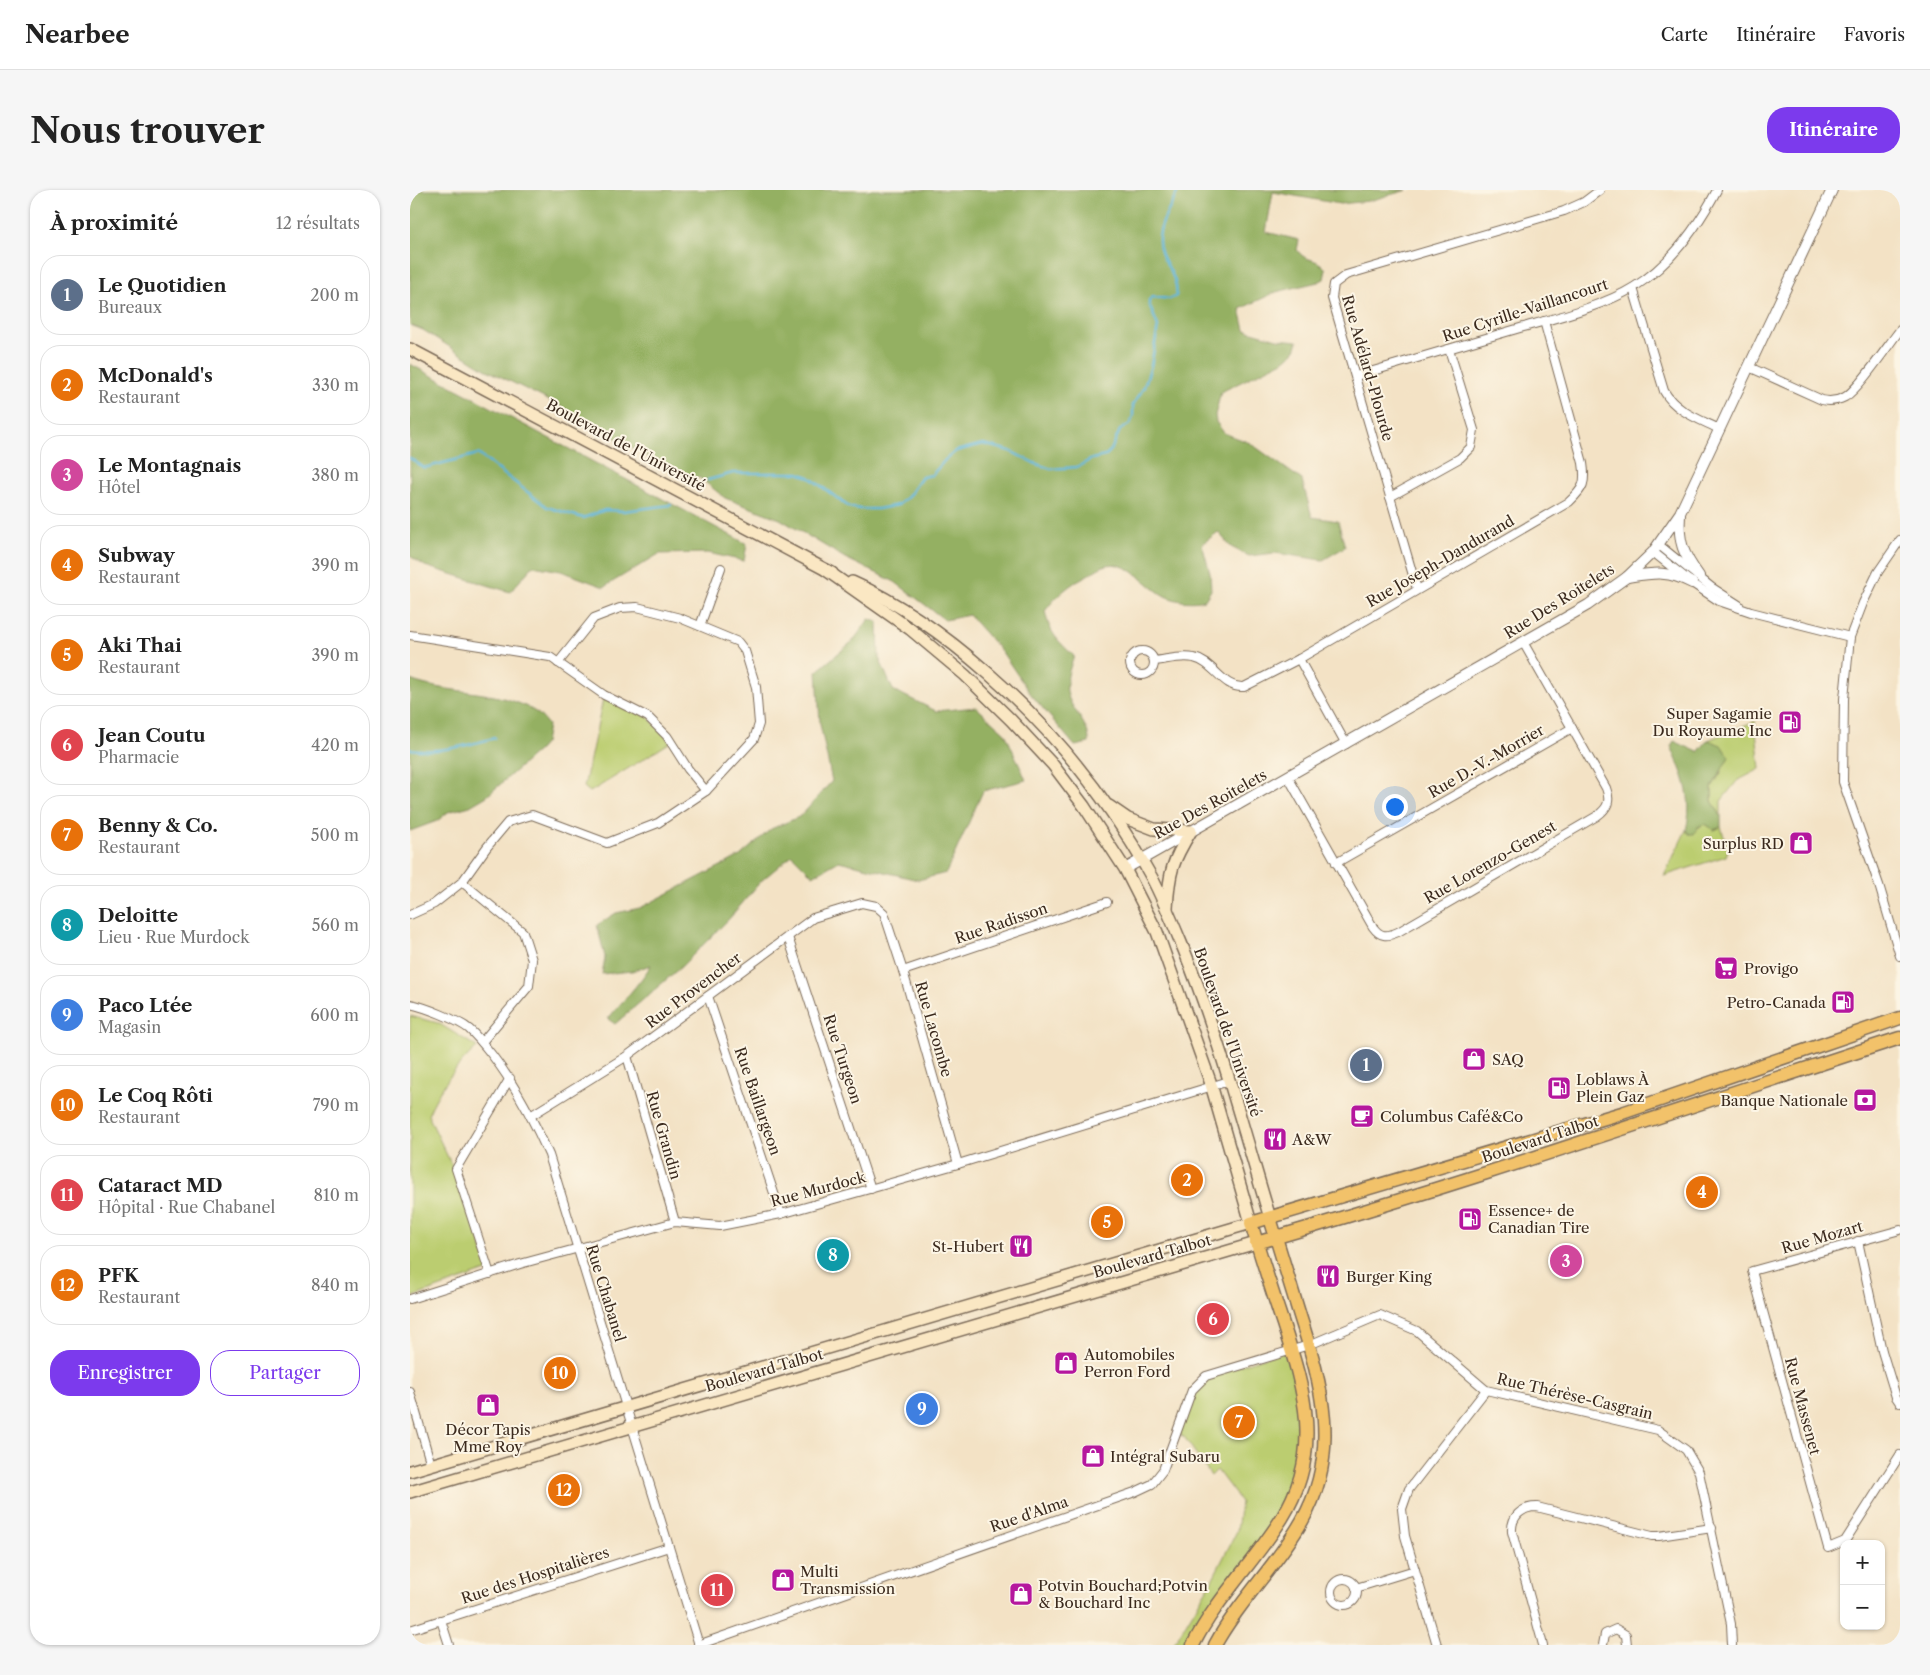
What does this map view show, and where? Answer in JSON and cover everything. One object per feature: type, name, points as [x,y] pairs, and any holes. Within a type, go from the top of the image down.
[{"type":"main road","name":"Boulevard de l'Université","points":[[410,349],[826,570],[872,591],[922,622],[974,661],[1015,697],[1050,734],[1106,804],[1141,859],[1167,909],[1200,991],[1318,1375],[1326,1428],[1325,1447],[1318,1486],[1304,1518],[1215,1645]]},
{"type":"main road","name":"Boulevard de l'Université","points":[[826,570],[910,629],[965,675],[1053,765],[1084,806],[1124,869],[1157,932],[1211,1086],[1256,1242],[1292,1350],[1305,1403],[1307,1431],[1306,1451],[1298,1485],[1292,1500],[1279,1523],[1213,1612],[1193,1645]]},
{"type":"main road","points":[[1106,804],[1128,819],[1154,829],[1191,831],[1177,854],[1169,877],[1167,909]]},
{"type":"main road","name":"Boulevard Talbot","points":[[410,1471],[1630,1110],[1900,1018]]},
{"type":"main road","name":"Boulevard Talbot","points":[[410,1492],[1256,1242],[1316,1226],[1537,1158],[1900,1038]]},
{"type":"street","name":"Rue Adélard-Plourde","points":[[1417,589],[1332,298],[1332,290],[1338,279],[1346,275],[1554,215],[1584,202],[1600,190]]},
{"type":"street","name":"Rue Cyrille-Vaillancourt","points":[[1356,376],[1544,321],[1607,300],[1632,288],[1654,272],[1688,238],[1717,190]]},
{"type":"street","name":"Rue Des Roitelets","points":[[1124,869],[1588,605],[1627,577],[1656,548],[1680,513],[1832,190]]},
{"type":"street","points":[[1632,288],[1668,398],[1681,410],[1719,429]]},
{"type":"street","name":"Rue Joseph-Dandurand","points":[[1154,661],[1193,658],[1208,664],[1231,685],[1237,688],[1251,684],[1299,659],[1569,502],[1583,486],[1585,477],[1583,462],[1544,321]]},
{"type":"street","points":[[1749,366],[1822,400],[1830,402],[1839,400],[1853,391],[1900,330]]},
{"type":"street","points":[[1390,497],[1460,458],[1471,447],[1474,430],[1449,349]]},
{"type":"street","points":[[1680,513],[1680,542],[1695,580]]},
{"type":"street","points":[[1900,540],[1878,572],[1850,637],[1844,699],[1843,782],[1879,885],[1900,956]]},
{"type":"street","points":[[1656,548],[1695,580],[1751,612],[1850,637]]},
{"type":"street","points":[[700,626],[721,568]]},
{"type":"street","points":[[1627,577],[1661,572],[1695,580]]},
{"type":"street","points":[[410,915],[434,904],[462,882],[486,847],[508,822],[532,815],[607,842],[658,824],[706,791],[754,739],[759,724],[756,687],[745,651],[738,642],[680,618],[637,607],[620,608],[594,618],[558,663]]},
{"type":"street","points":[[410,635],[550,658],[604,695],[648,717],[667,736],[688,769],[706,791]]},
{"type":"street","name":"Rue Lorenzo-Genest","points":[[1288,777],[1377,933],[1383,936],[1398,932],[1597,816],[1605,810],[1609,803],[1609,796],[1523,642]]},
{"type":"street","points":[[1299,659],[1346,744]]},
{"type":"street","name":"Rue D.-V.-Morrier","points":[[1336,863],[1572,728]]},
{"type":"street","points":[[462,882],[523,932],[532,960],[529,986],[482,1042]]},
{"type":"street","name":"Rue Radisson","points":[[903,971],[1107,902]]},
{"type":"street","name":"Rue Provencher","points":[[532,1115],[627,1056],[814,918],[862,904],[876,906]]},
{"type":"street","name":"Rue Lacombe","points":[[876,906],[884,913],[903,971],[958,1164]]},
{"type":"street","name":"Rue Turgeon","points":[[788,937],[871,1189]]},
{"type":"street","name":"Rue Baillargeon","points":[[708,996],[781,1214]]},
{"type":"street","name":"Rue Chabanel","points":[[410,1004],[423,1006],[468,1028],[482,1042],[510,1078],[532,1115],[549,1154],[699,1645]]},
{"type":"street","name":"Rue Grandin","points":[[627,1056],[675,1222]]},
{"type":"street","points":[[490,1274],[456,1170],[510,1078]]},
{"type":"street","name":"Rue Murdock","points":[[410,1299],[520,1264],[675,1222],[720,1226],[781,1214],[958,1164],[1229,1081]]},
{"type":"street","name":"Rue Mozart","points":[[1752,1271],[1900,1230]]},
{"type":"street","points":[[1858,1241],[1882,1352],[1896,1398],[1900,1403]]},
{"type":"street","name":"Rue Massenet","points":[[1752,1271],[1828,1548],[1845,1541],[1900,1455]]},
{"type":"street","name":"Rue Thérèse-Casgrain","points":[[1309,1345],[1380,1315],[1417,1331],[1486,1390],[1658,1430],[1666,1434],[1686,1450],[1699,1472],[1731,1624],[1732,1645]]},
{"type":"street","name":"Rue d'Alma","points":[[699,1645],[1136,1492],[1152,1484],[1163,1470],[1192,1390],[1206,1376],[1309,1345]]},
{"type":"street","points":[[1436,1645],[1405,1536],[1402,1509],[1409,1488],[1486,1390]]},
{"type":"street","points":[[410,1392],[431,1465]]},
{"type":"street","points":[[1543,1645],[1512,1532],[1511,1525],[1520,1511],[1528,1507],[1537,1507],[1659,1536],[1712,1528]]},
{"type":"street","name":"Rue des Hospitalières","points":[[410,1630],[669,1547]]},
{"type":"street","points":[[1356,1588],[1415,1570]]},
{"type":"street","points":[[441,1620],[450,1645]]},
{"type":"street","points":[[1603,1645],[1605,1634],[1616,1629],[1626,1635],[1627,1645]]},
{"type":"green space","points":[[410,190],[1407,190],[1369,201],[1340,204],[1273,192],[1266,232],[1299,240],[1297,250],[1300,254],[1318,262],[1326,269],[1324,279],[1276,292],[1240,309],[1245,330],[1277,339],[1298,341],[1295,351],[1283,361],[1221,392],[1215,415],[1216,422],[1224,433],[1250,443],[1302,480],[1312,517],[1338,521],[1345,547],[1323,560],[1275,553],[1249,556],[1231,547],[1218,532],[1202,544],[1210,573],[1211,590],[1205,600],[1186,602],[1167,597],[1129,569],[1112,564],[1103,566],[1069,587],[1045,611],[1055,636],[1074,656],[1068,676],[1067,691],[1070,702],[1089,736],[1089,743],[1075,746],[1029,692],[1002,652],[969,615],[945,620],[895,582],[845,558],[780,519],[725,498],[700,478],[680,475],[560,406],[485,369],[423,330],[410,325]]},
{"type":"green space","points":[[410,364],[747,544],[744,561],[708,553],[659,554],[604,587],[561,571],[533,566],[510,592],[425,566],[410,556]]},
{"type":"green space","points":[[869,619],[878,622],[879,658],[893,690],[936,711],[976,707],[1005,733],[1026,780],[983,791],[946,873],[918,880],[839,861],[813,876],[792,855],[761,881],[729,919],[682,966],[615,1024],[608,1019],[651,965],[632,971],[602,974],[605,957],[597,925],[616,913],[640,908],[740,856],[771,829],[801,816],[832,781],[820,724],[817,671],[853,641]]},
{"type":"green space","points":[[410,680],[425,685],[505,699],[536,712],[548,725],[545,743],[539,750],[487,796],[470,806],[448,812],[437,821],[410,831]]},
{"type":"green space","points":[[604,695],[648,717],[671,742],[590,792],[584,787]]},
{"type":"green space","points":[[1755,721],[1760,769],[1737,781],[1721,801],[1721,816],[1712,801],[1712,787],[1722,771],[1708,740]]},
{"type":"green space","points":[[1708,740],[1721,745],[1729,757],[1712,787],[1712,801],[1721,816],[1721,827],[1714,830],[1704,824],[1698,827],[1694,834],[1689,834],[1686,830],[1689,807],[1686,786],[1671,746],[1674,741],[1698,752]]},
{"type":"green space","points":[[1704,824],[1714,830],[1721,827],[1728,850],[1726,856],[1664,876],[1686,830],[1689,834]]},
{"type":"green space","points":[[410,1016],[438,1023],[477,1047],[449,1078],[437,1096],[428,1115],[462,1187],[489,1270],[410,1298]]},
{"type":"green space","points":[[1292,1349],[1305,1403],[1298,1485],[1193,1645],[1173,1645],[1210,1584],[1237,1531],[1241,1502],[1217,1470],[1211,1476],[1185,1438],[1177,1432],[1192,1390],[1206,1376]]},
{"type":"waterway","points":[[708,480],[733,473],[798,473],[809,477],[849,507],[878,509],[898,505],[908,497],[922,477],[932,475],[956,451],[983,444],[1010,451],[1051,469],[1077,467],[1092,459],[1105,456],[1111,450],[1120,430],[1130,424],[1133,416],[1133,405],[1144,387],[1151,366],[1158,326],[1149,300],[1153,297],[1170,299],[1176,296],[1175,282],[1162,255],[1159,241],[1163,221],[1178,190]]},
{"type":"waterway","points":[[410,458],[424,468],[478,454],[547,507],[583,518],[605,510],[623,511],[671,505]]},
{"type":"waterway","points":[[410,749],[442,750],[495,738]]},
{"type":"place","name":"Super Sagamie Du Royaume Inc","points":[[1790,722]]},
{"type":"place","name":"Surplus RD","points":[[1801,843]]},
{"type":"place","name":"Provigo","points":[[1726,968]]},
{"type":"place","name":"Petro-Canada","points":[[1843,1002]]},
{"type":"place","name":"SAQ","points":[[1474,1059]]},
{"type":"place","name":"Le Quotidien","points":[[1366,1065]]},
{"type":"place","name":"Loblaws À Plein Gaz","points":[[1559,1088]]},
{"type":"place","name":"Banque Nationale","points":[[1865,1100]]},
{"type":"place","name":"Columbus Café&Co","points":[[1362,1116]]},
{"type":"place","name":"A&W","points":[[1275,1139]]},
{"type":"place","name":"McDonald's","points":[[1187,1180]]},
{"type":"place","name":"Subway","points":[[1702,1192]]},
{"type":"place","name":"Essence+ de Canadian Tire","points":[[1470,1219]]},
{"type":"place","name":"Aki Thai","points":[[1107,1222]]},
{"type":"place","name":"St-Hubert","points":[[1021,1246]]},
{"type":"place","name":"Deloitte","points":[[833,1255]]},
{"type":"place","name":"Le Montagnais","points":[[1566,1261]]},
{"type":"place","name":"Burger King","points":[[1328,1276]]},
{"type":"place","name":"Jean Coutu","points":[[1213,1319]]},
{"type":"place","name":"Automobiles Perron Ford","points":[[1066,1363]]},
{"type":"place","name":"Le Coq Rôti","points":[[560,1373]]},
{"type":"place","name":"Décor Tapis Mme Roy","points":[[488,1405]]},
{"type":"place","name":"Paco Ltée","points":[[922,1409]]},
{"type":"place","name":"Benny & Co.","points":[[1239,1422]]},
{"type":"place","name":"Intégral Subaru","points":[[1093,1456]]},
{"type":"place","name":"PFK","points":[[564,1490]]},
{"type":"place","name":"Multi Transmission","points":[[783,1580]]},
{"type":"place","name":"Cataract MD","points":[[717,1590]]},
{"type":"place","name":"Potvin Bouchard;Potvin & Bouchard Inc","points":[[1021,1594]]}]
